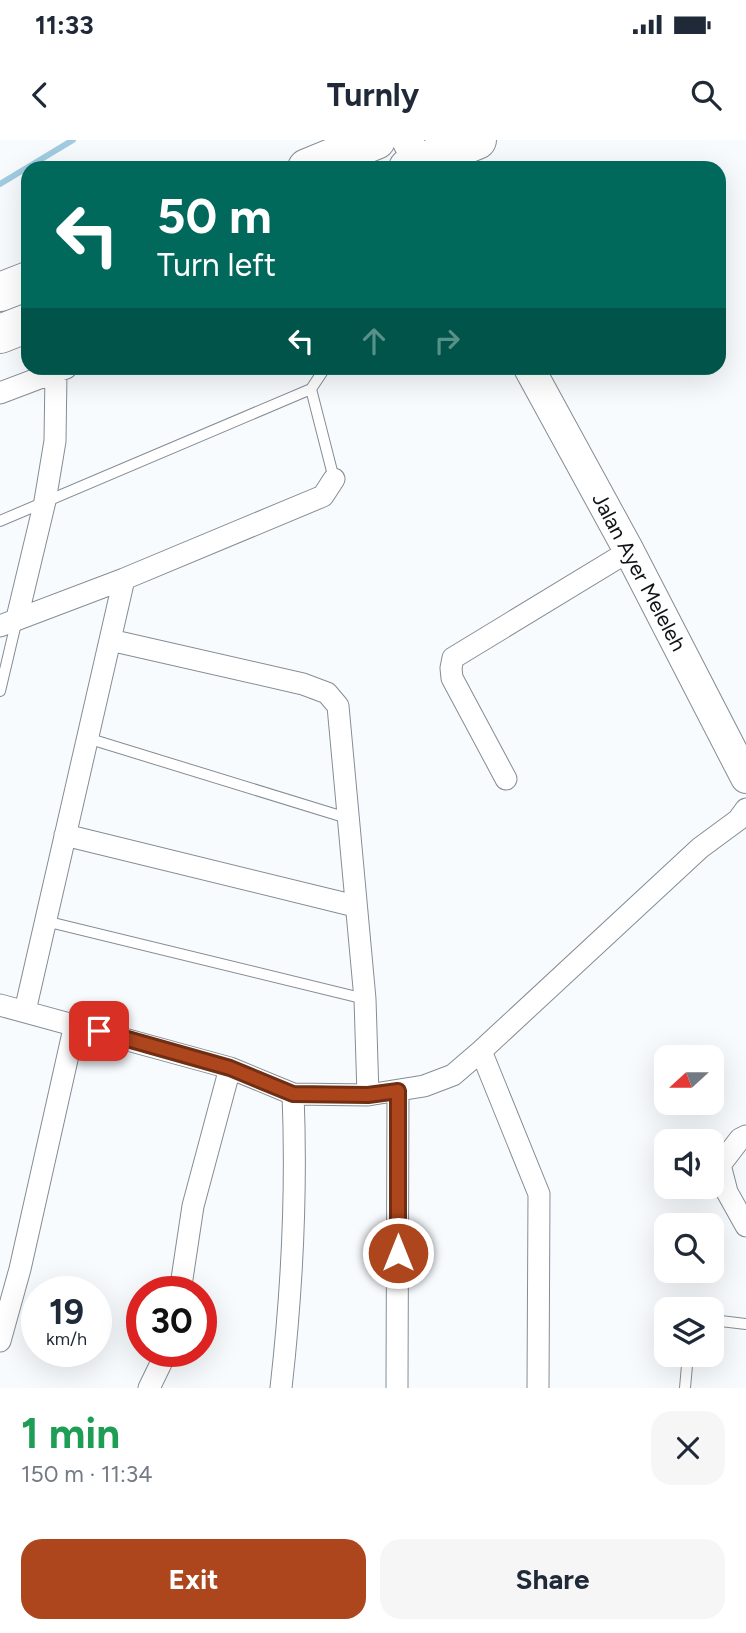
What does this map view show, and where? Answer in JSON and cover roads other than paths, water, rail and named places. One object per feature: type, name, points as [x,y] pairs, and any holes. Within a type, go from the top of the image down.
[{"type":"highway","points":[[317,161],[341,140]]},
{"type":"highway","points":[[326,161],[376,140]]},
{"type":"highway","points":[[414,160],[477,140]]},
{"type":"highway","points":[[472,161],[487,140]]},
{"type":"highway","points":[[0,292],[21,284]]},
{"type":"highway","points":[[0,334],[21,326]]},
{"type":"street","points":[[0,393],[48,375]]},
{"type":"street","points":[[9,622],[45,501],[55,441],[61,375]]},
{"type":"street","name":"Jalan Ayer Meleleh","points":[[532,375],[629,551],[746,778]]},
{"type":"street","points":[[9,622],[124,579],[323,496],[334,479]]},
{"type":"street","points":[[506,779],[452,678],[453,658],[629,551]]},
{"type":"street","points":[[24,1011],[124,579]]},
{"type":"street","points":[[110,640],[303,684],[327,693],[338,706],[365,999],[368,1095]]},
{"type":"street","points":[[0,1005],[230,1068],[293,1094],[368,1095],[424,1086],[453,1075],[481,1051],[683,864],[738,820],[746,809]]},
{"type":"street","points":[[65,835],[355,906]]},
{"type":"street","points":[[0,1341],[25,1246],[75,1024]]},
{"type":"street","points":[[481,1051],[539,1194],[538,1388]]},
{"type":"street","points":[[182,1276],[193,1206],[230,1068]]},
{"type":"street","points":[[397,1388],[398,1091]]},
{"type":"street","points":[[281,1388],[288,1328],[293,1237],[293,1094]]},
{"type":"street","points":[[746,1136],[740,1139],[720,1165],[727,1192],[746,1226]]},
{"type":"street","points":[[149,1388],[159,1367]]},
{"type":"lane","points":[[0,522],[311,389],[320,375]]},
{"type":"lane","points":[[311,389],[334,479]]},
{"type":"lane","points":[[0,691],[9,622]]},
{"type":"lane","points":[[88,738],[347,818]]},
{"type":"lane","points":[[46,920],[365,999]]},
{"type":"lane","points":[[724,1321],[746,1324]]},
{"type":"lane","points":[[685,1388],[687,1367]]},
{"type":"waterway","points":[[38,161],[73,140]]},
{"type":"waterway","points":[[0,184],[21,171]]}]
